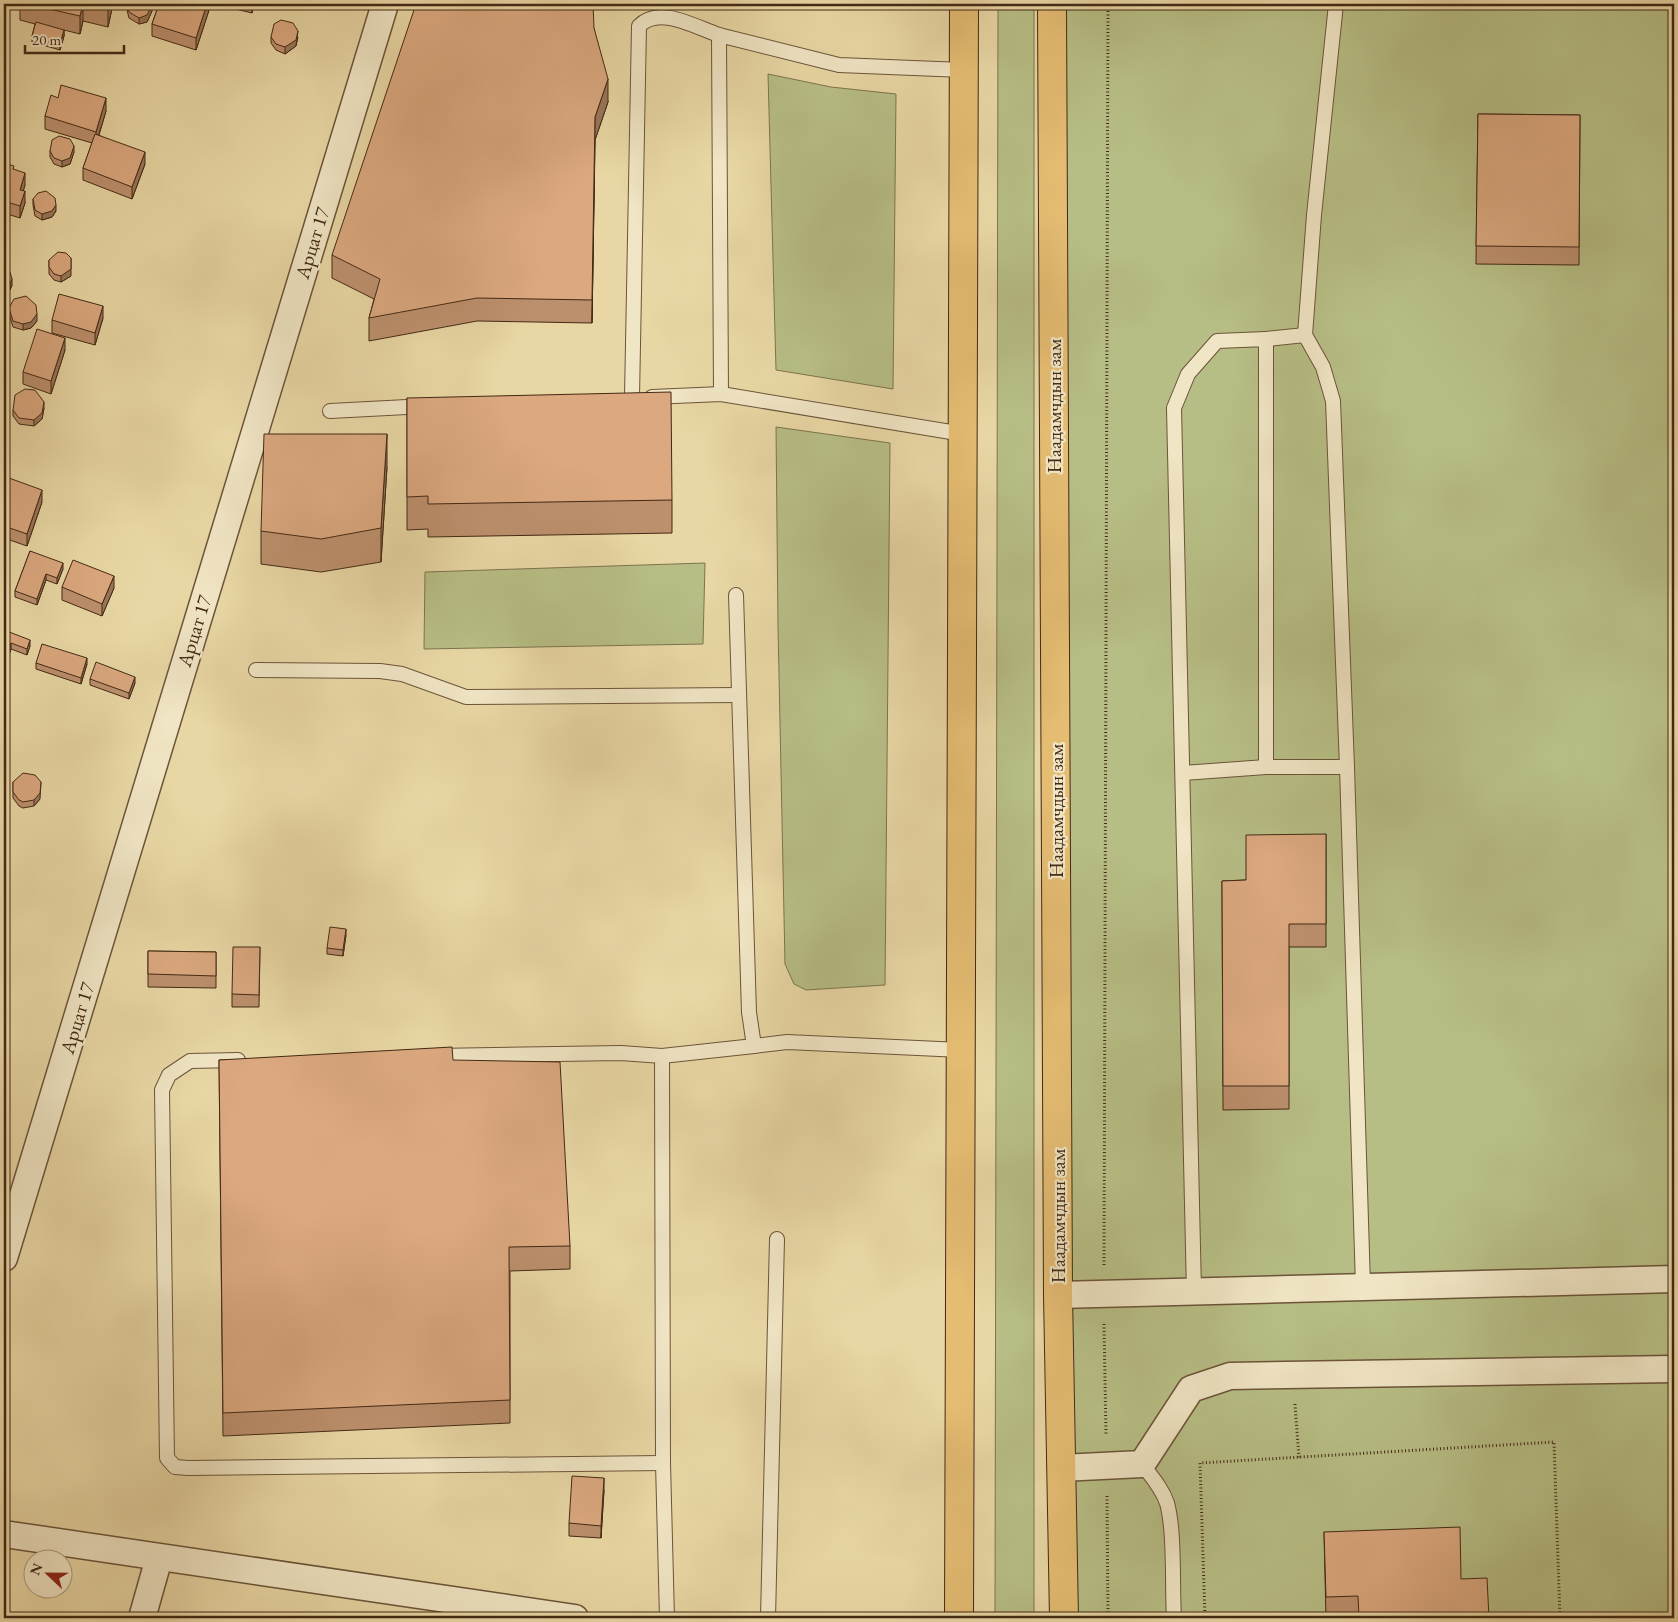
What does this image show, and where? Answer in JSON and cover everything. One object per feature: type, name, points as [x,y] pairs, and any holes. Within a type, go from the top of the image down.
[{"type":"highway","points":[[959,1618],[964,4]]},
{"type":"highway","name":"Наадамчдын зам","points":[[1052,4],[1058,1295],[1064,1618]]},
{"type":"street","name":"Арцат 17","points":[[4,1258],[385,4]]},
{"type":"street","points":[[1058,1295],[1363,1286],[1674,1280]]},
{"type":"street","points":[[1061,1468],[1142,1464],[1192,1389],[1230,1376],[1674,1369]]},
{"type":"street","points":[[4,1534],[575,1618]]},
{"type":"street","points":[[142,1618],[159,1558]]},
{"type":"lane","points":[[1336,4],[1314,215],[1305,335],[1323,367],[1333,401],[1347,767],[1363,1286]]},
{"type":"lane","points":[[963,70],[840,65],[719,35],[661,16],[647,18],[639,26],[627,398],[721,394],[963,434]]},
{"type":"lane","points":[[719,35],[721,394]]},
{"type":"lane","points":[[1194,1292],[1174,408],[1188,374],[1217,341],[1305,335]]},
{"type":"lane","points":[[1266,339],[1266,767]]},
{"type":"lane","points":[[330,410],[437,406]]},
{"type":"lane","points":[[736,595],[748,1012],[754,1046]]},
{"type":"lane","points":[[256,670],[380,671],[402,674],[466,697],[740,696]]},
{"type":"lane","points":[[1183,773],[1266,767],[1347,767]]},
{"type":"lane","points":[[415,1057],[621,1053],[662,1056],[787,1042],[961,1050]]},
{"type":"lane","points":[[662,1056],[663,1463],[666,1618]]},
{"type":"lane","points":[[249,1060],[190,1061],[169,1075],[162,1090],[167,1458],[175,1467],[663,1463]]},
{"type":"lane","points":[[768,1618],[777,1239]]},
{"type":"lane","points":[[1142,1464],[1159,1486],[1167,1503],[1174,1618]]},
{"type":"path","points":[[1108,4],[1104,1294],[1108,1618]]},
{"type":"path","points":[[1293,1375],[1299,1458]]},
{"type":"path","points":[[1205,1618],[1200,1463],[1554,1442],[1560,1618]]},
{"type":"green space","points":[[998,4],[1034,4],[1034,1618],[995,1618]]},
{"type":"green space","points":[[1047,4],[1674,4],[1674,1618],[1074,1618]]},
{"type":"green space","points":[[768,74],[831,87],[896,94],[893,389],[776,370]]},
{"type":"green space","points":[[776,427],[890,443],[885,985],[806,990],[794,984],[785,964]]},
{"type":"green space","points":[[705,563],[703,644],[424,649],[425,572]]},
{"type":"building","points":[[27,4],[83,4],[80,16]]},
{"type":"building","points":[[84,4],[109,4],[108,9]]},
{"type":"building","points":[[127,4],[152,5],[147,15],[139,18],[129,12]]},
{"type":"building","points":[[159,4],[207,4],[196,38],[152,24]]},
{"type":"building","points":[[416,4],[593,4],[594,28],[608,79],[595,117],[592,300],[477,298],[369,318],[380,279],[332,255]]},
{"type":"building","points":[[281,20],[293,23],[298,31],[296,40],[285,47],[276,44],[271,37],[274,24]]},
{"type":"building","points":[[36,22],[64,30],[60,44],[32,36]]},
{"type":"building","points":[[61,85],[106,98],[96,132],[45,116],[51,95],[58,98]]},
{"type":"building","points":[[1478,114],[1580,115],[1579,247],[1476,246]]},
{"type":"building","points":[[95,134],[145,152],[132,187],[83,168]]},
{"type":"building","points":[[59,136],[70,139],[74,146],[70,158],[62,161],[54,158],[50,151],[52,140]]},
{"type":"building","points":[[4,163],[14,166],[13,169],[25,173],[20,190],[25,191],[20,206],[4,201]]},
{"type":"building","points":[[46,191],[55,198],[56,205],[52,211],[42,214],[35,210],[33,199],[38,193]]},
{"type":"building","points":[[58,252],[66,253],[71,258],[71,269],[61,276],[54,274],[49,267],[49,260]]},
{"type":"building","points":[[4,270],[10,272],[12,279],[10,284],[4,284]]},
{"type":"building","points":[[59,294],[103,306],[95,333],[52,320]]},
{"type":"building","points":[[26,296],[36,305],[37,314],[31,322],[23,324],[13,321],[9,308],[14,299]]},
{"type":"building","points":[[37,329],[65,338],[51,381],[23,372]]},
{"type":"building","points":[[25,389],[35,390],[44,402],[42,413],[34,420],[19,418],[13,410],[15,395]]},
{"type":"building","points":[[671,392],[672,500],[428,504],[428,496],[407,497],[407,398]]},
{"type":"building","points":[[264,434],[387,434],[381,528],[321,539],[261,531]]},
{"type":"building","points":[[9,478],[42,490],[27,534],[4,526],[4,493]]},
{"type":"building","points":[[30,551],[63,563],[57,578],[46,574],[37,599],[15,591]]},
{"type":"building","points":[[73,560],[114,576],[102,604],[62,587]]},
{"type":"building","points":[[4,630],[30,640],[27,649],[11,643],[4,662]]},
{"type":"building","points":[[42,644],[87,658],[81,678],[36,663]]},
{"type":"building","points":[[96,662],[135,677],[129,693],[90,679]]},
{"type":"building","points":[[23,773],[35,775],[41,782],[40,793],[34,800],[23,802],[13,792],[13,782]]},
{"type":"building","points":[[1326,834],[1326,924],[1289,924],[1289,1086],[1223,1086],[1222,881],[1246,880],[1246,835]]},
{"type":"building","points":[[330,927],[346,929],[343,950],[327,948]]},
{"type":"building","points":[[233,947],[260,947],[259,995],[232,994]]},
{"type":"building","points":[[148,951],[216,952],[216,976],[148,974]]},
{"type":"building","points":[[452,1047],[453,1060],[560,1062],[570,1246],[509,1247],[510,1400],[223,1413],[219,1060]]},
{"type":"building","points":[[572,1476],[604,1478],[601,1526],[569,1523]]},
{"type":"building","points":[[1460,1527],[1461,1579],[1487,1578],[1489,1618],[1359,1618],[1358,1596],[1326,1597],[1324,1532]]}]
